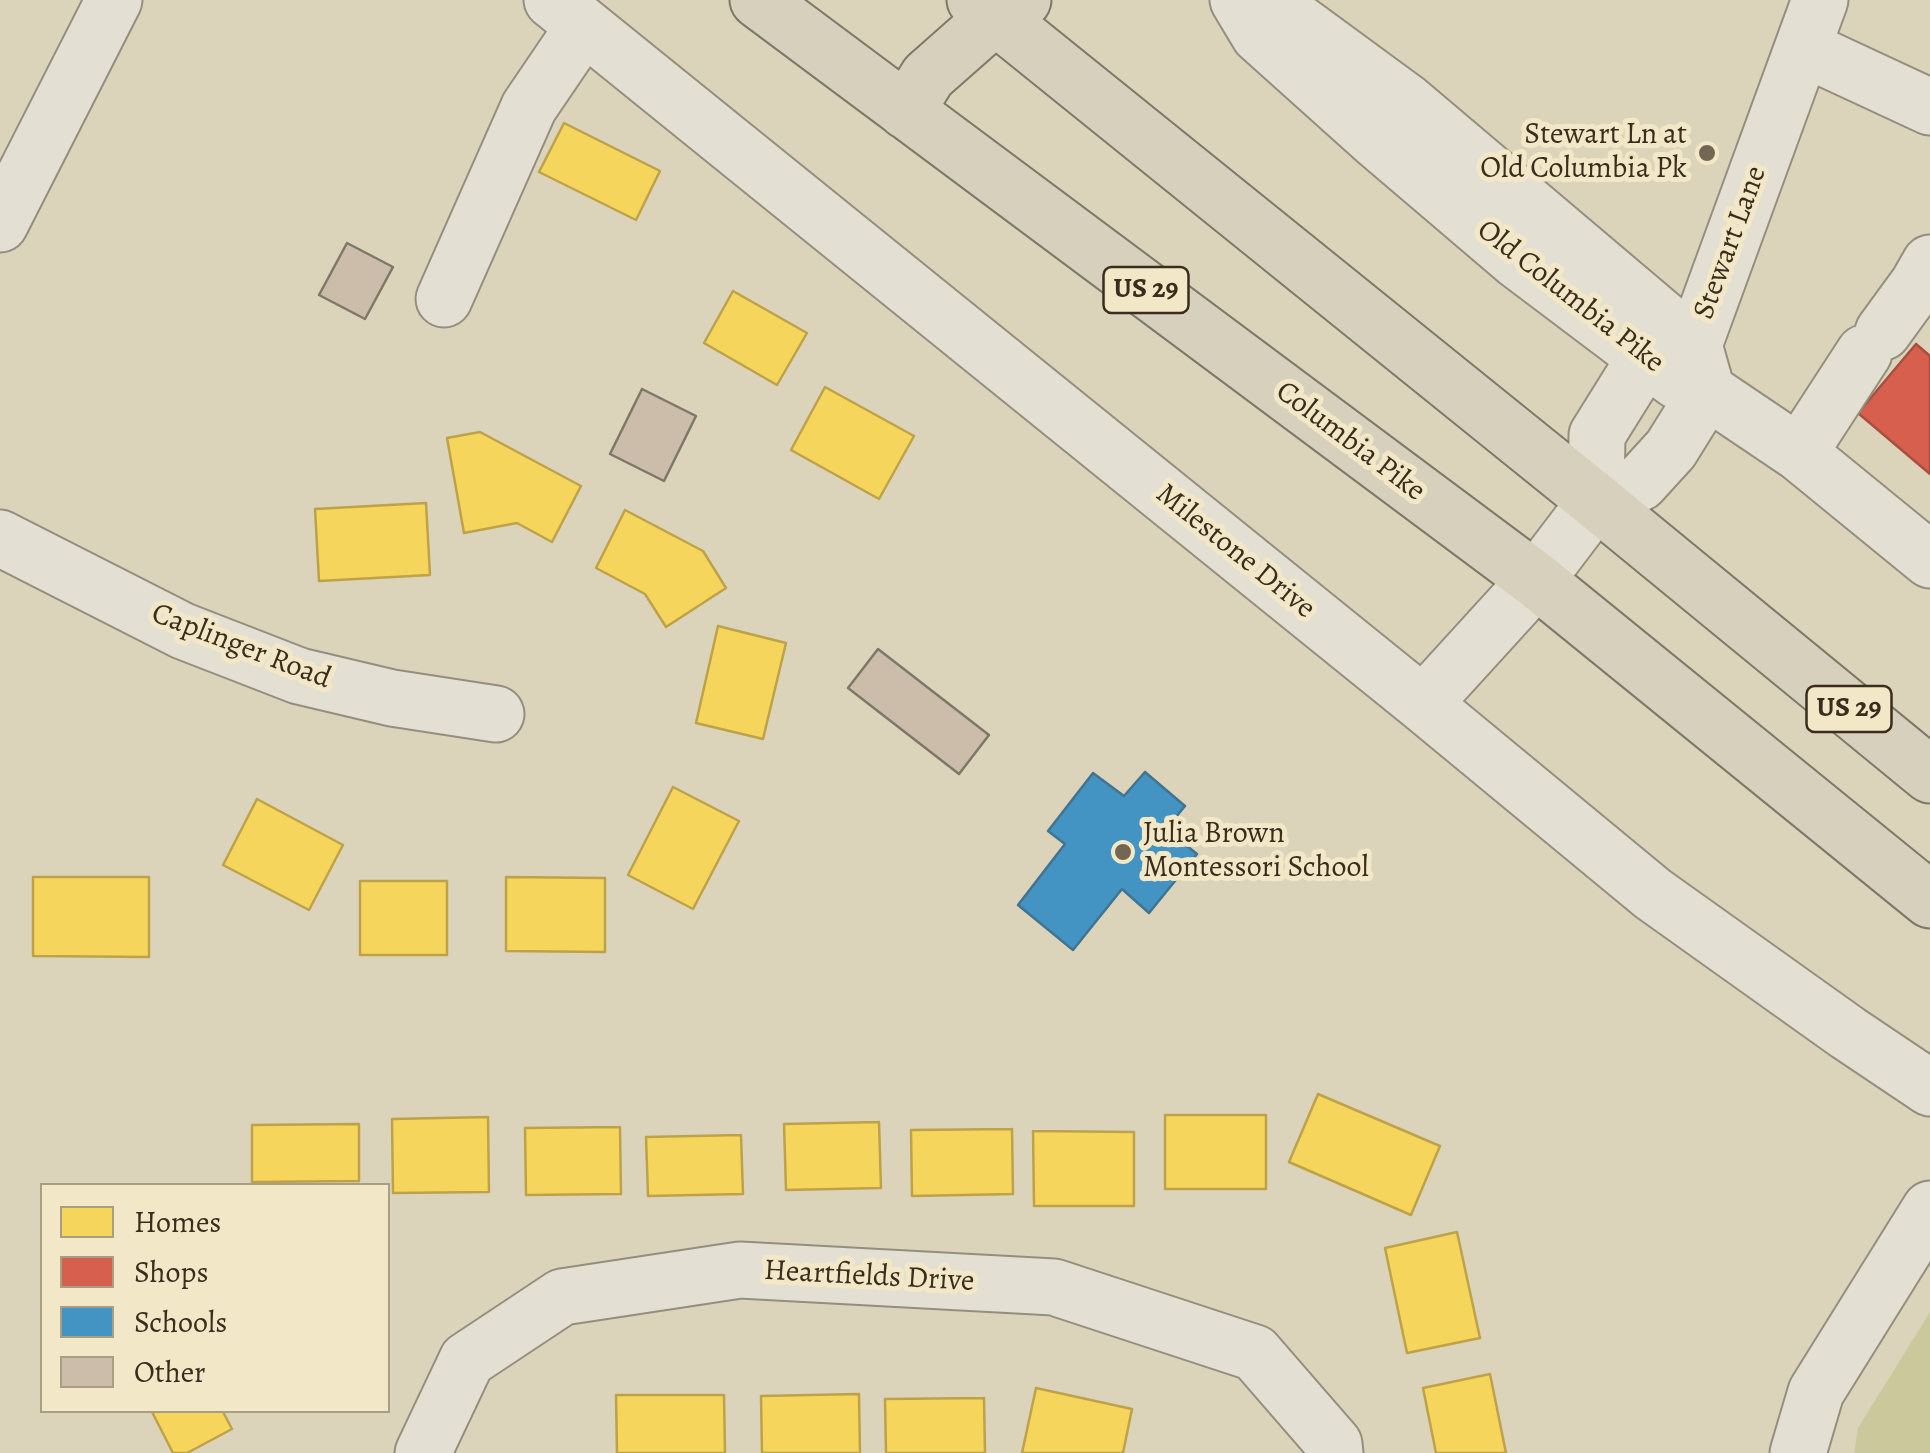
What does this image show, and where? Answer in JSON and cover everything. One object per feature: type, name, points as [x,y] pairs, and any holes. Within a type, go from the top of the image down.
[{"type":"highway","name":"Columbia Pike","points":[[758,0],[1536,580],[1930,900]]},
{"type":"highway","points":[[906,112],[928,76],[998,5]]},
{"type":"highway","name":"US 29","points":[[998,5],[1930,776]]},
{"type":"street","points":[[0,224],[114,0]]},
{"type":"street","name":"Old Columbia Pike","points":[[1238,0],[1259,36],[1518,261],[1682,364],[1930,560]]},
{"type":"street","name":"Old Columbia Pike","points":[[1268,0],[1407,102],[1682,364]]},
{"type":"street","points":[[444,299],[568,13]]},
{"type":"street","name":"Milestone Drive","points":[[568,13],[1424,704],[1653,894],[1930,1088]]},
{"type":"street","points":[[1811,24],[1930,108]]},
{"type":"street","name":"Stewart Lane","points":[[1424,704],[1536,580],[1596,501],[1640,483],[1671,449],[1682,364],[1811,24]]},
{"type":"street","points":[[1799,454],[1930,263]]},
{"type":"street","name":"Caplinger Road","points":[[0,538],[183,631],[299,676],[392,698],[496,714]]},
{"type":"street","points":[[1798,1453],[1816,1392],[1930,1209]]},
{"type":"street","name":"Heartfields Drive","points":[[423,1453],[467,1360],[562,1298],[740,1270],[1054,1287],[1255,1352],[1334,1444],[1336,1453]]},
{"type":"shaded area","points":[[1930,1312],[1930,1453],[1854,1453],[1858,1428]]},
{"type":"building: Homes","points":[[564,123],[660,171],[636,220],[539,172]]},
{"type":"building: Homes","points":[[733,291],[807,333],[777,385],[704,343]]},
{"type":"building: Homes","points":[[825,387],[914,436],[879,499],[791,450]]},
{"type":"building: Homes","points":[[480,432],[581,486],[552,542],[517,523],[464,533],[447,438]]},
{"type":"building: Homes","points":[[426,503],[430,575],[319,581],[315,509]]},
{"type":"building: Homes","points":[[625,510],[703,551],[726,588],[666,627],[645,594],[596,568]]},
{"type":"building: Homes","points":[[718,626],[786,643],[763,739],[696,723]]},
{"type":"building: Homes","points":[[673,787],[739,821],[693,909],[628,875]]},
{"type":"building: Homes","points":[[257,799],[343,845],[309,910],[223,865]]},
{"type":"building: Homes","points":[[33,877],[149,877],[149,957],[33,956]]},
{"type":"building: Homes","points":[[506,877],[605,878],[605,952],[506,951]]},
{"type":"building: Homes","points":[[360,881],[447,881],[447,955],[360,955]]},
{"type":"building: Homes","points":[[1318,1094],[1440,1146],[1411,1215],[1289,1162]]},
{"type":"building: Homes","points":[[1165,1115],[1266,1115],[1266,1189],[1165,1189]]},
{"type":"building: Homes","points":[[488,1117],[489,1192],[393,1193],[392,1119]]},
{"type":"building: Homes","points":[[879,1122],[881,1188],[786,1190],[784,1124]]},
{"type":"building: Homes","points":[[359,1124],[359,1181],[252,1182],[252,1125]]},
{"type":"building: Homes","points":[[620,1127],[621,1194],[526,1195],[525,1128]]},
{"type":"building: Homes","points":[[1012,1129],[1013,1194],[912,1196],[911,1130]]},
{"type":"building: Homes","points":[[1033,1131],[1134,1132],[1134,1206],[1034,1206]]},
{"type":"building: Homes","points":[[741,1135],[743,1194],[648,1196],[646,1137]]},
{"type":"building: Homes","points":[[1457,1232],[1480,1338],[1407,1353],[1385,1248]]},
{"type":"building: Homes","points":[[1490,1374],[1506,1453],[1436,1453],[1423,1388]]},
{"type":"building: Homes","points":[[1036,1388],[1132,1409],[1123,1453],[1022,1453]]},
{"type":"building: Homes","points":[[859,1394],[860,1453],[762,1453],[761,1396]]},
{"type":"building: Homes","points":[[616,1395],[724,1395],[725,1453],[617,1453]]},
{"type":"building: Homes","points":[[984,1398],[985,1453],[886,1453],[885,1399]]},
{"type":"building: Homes","points":[[153,1413],[224,1413],[232,1429],[187,1453],[173,1453]]},
{"type":"building: Shops","points":[[1916,344],[1930,356],[1930,474],[1858,413]]},
{"type":"building: Schools","points":[[1145,772],[1185,806],[1166,829],[1197,854],[1149,913],[1122,889],[1073,950],[1018,905],[1065,844],[1048,831],[1093,773],[1124,796]]},
{"type":"building: Other","points":[[347,243],[393,267],[365,319],[319,295]]},
{"type":"building: Other","points":[[642,389],[696,416],[664,481],[610,454]]},
{"type":"building: Other","points":[[878,649],[989,735],[959,774],[848,688]]},
{"type":"place","name":"Stewart Ln at Old Columbia Pk","points":[[1707,153]]},
{"type":"place","name":"Julia Brown Montessori School","points":[[1123,852]]}]
